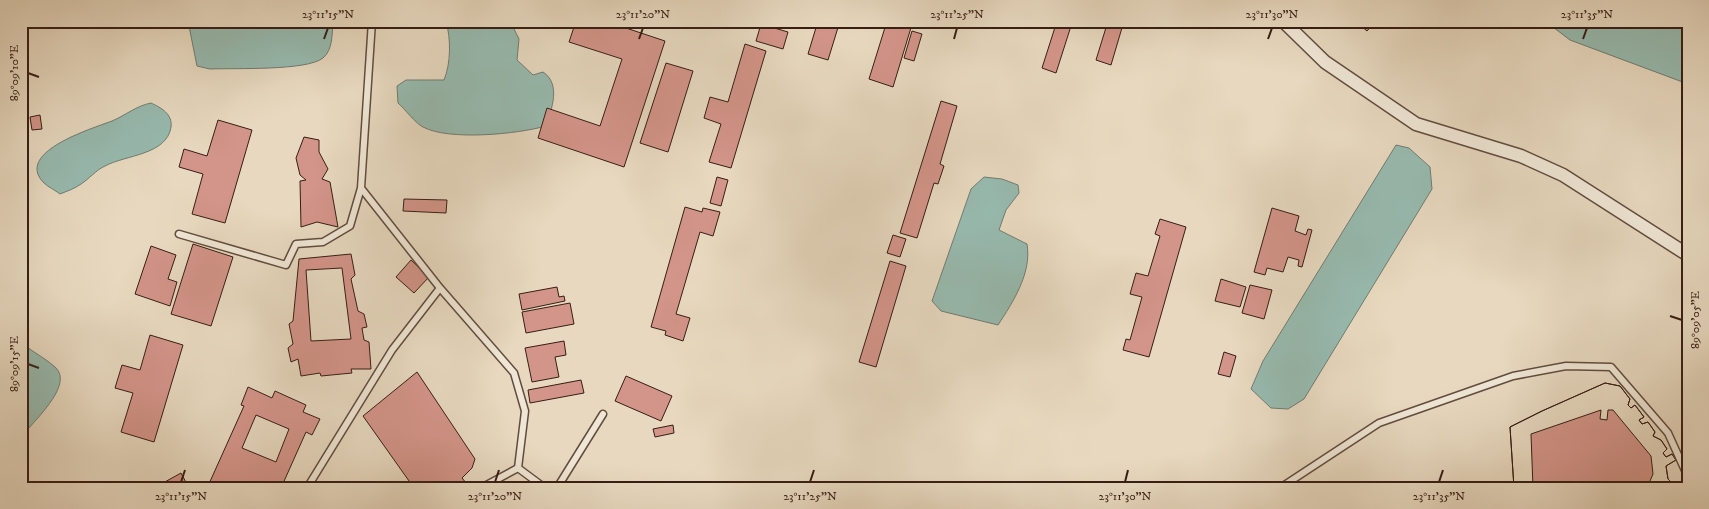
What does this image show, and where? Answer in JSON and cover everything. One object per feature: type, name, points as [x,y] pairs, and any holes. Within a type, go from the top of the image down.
[{"type":"street","points":[[1283,21],[1325,62],[1416,124],[1521,156],[1563,174],[1688,255]]},
{"type":"lane","points":[[179,234],[286,265],[296,244],[323,242],[350,226],[361,188],[372,21]]},
{"type":"lane","points":[[361,188],[440,288],[514,373],[525,411],[518,468]]},
{"type":"lane","points":[[307,488],[392,350],[440,288]]},
{"type":"lane","points":[[1280,488],[1379,423],[1512,376],[1566,366],[1611,367],[1668,433],[1688,477]]},
{"type":"lane","points":[[557,488],[603,414]]},
{"type":"lane","points":[[482,488],[518,468]]},
{"type":"lane","points":[[518,468],[545,488]]},
{"type":"water","points":[[188,21],[333,21],[329,51],[323,58],[315,62],[287,67],[210,69],[197,66]]},
{"type":"water","points":[[446,21],[510,21],[519,39],[517,60],[533,75],[543,72],[552,83],[554,97],[546,126],[502,134],[466,135],[435,131],[423,127],[413,119],[398,103],[397,86],[406,80],[444,80],[450,51]]},
{"type":"water","points":[[1545,21],[1688,21],[1688,84],[1570,40]]},
{"type":"water","points":[[151,103],[165,112],[171,122],[168,136],[154,149],[113,162],[78,186],[60,194],[44,183],[37,172],[39,161],[47,152],[74,136]]},
{"type":"water","points":[[1396,145],[1409,148],[1430,167],[1432,189],[1304,399],[1288,409],[1271,408],[1251,389],[1263,361]]},
{"type":"water","points":[[984,177],[1002,179],[1018,185],[1019,193],[1006,210],[999,230],[1027,244],[1027,266],[1024,276],[1010,307],[998,325],[941,311],[932,301],[971,189]]},
{"type":"water","points":[[21,347],[27,347],[53,365],[60,375],[60,382],[57,391],[46,408],[29,428],[21,430]]},
{"type":"building","points":[[576,21],[605,21],[665,41],[624,167],[538,138],[547,108],[600,126],[622,59],[569,42]]},
{"type":"building","points":[[818,21],[840,21],[828,60],[808,54]]},
{"type":"building","points":[[887,21],[913,21],[893,87],[869,79]]},
{"type":"building","points":[[1057,21],[1071,26],[1056,73],[1042,68]]},
{"type":"building","points":[[1108,21],[1124,21],[1111,65],[1096,60]]},
{"type":"building","points":[[1361,21],[1376,21],[1367,31],[1359,24]]},
{"type":"building","points":[[761,24],[788,32],[783,49],[756,41]]},
{"type":"building","points":[[912,31],[922,34],[914,61],[904,58]]},
{"type":"building","points":[[745,44],[766,51],[731,168],[709,162],[721,124],[704,118],[710,97],[728,102]]},
{"type":"building","points":[[666,63],[693,71],[668,152],[640,143]]},
{"type":"building","points":[[941,101],[957,106],[940,164],[944,166],[938,184],[934,183],[917,238],[900,233]]},
{"type":"building","points":[[40,115],[42,129],[32,130],[30,117]]},
{"type":"building","points":[[218,120],[252,130],[225,223],[192,214],[203,174],[179,167],[184,149],[207,156]]},
{"type":"building","points":[[304,137],[319,140],[319,152],[328,169],[322,179],[330,182],[338,227],[317,222],[301,227],[300,181],[306,180],[300,175],[296,158]]},
{"type":"building","points":[[717,177],[728,180],[721,206],[710,203]]},
{"type":"building","points":[[404,199],[447,200],[446,213],[403,211]]},
{"type":"building","points":[[685,207],[702,212],[703,208],[720,212],[713,236],[700,232],[676,314],[690,318],[683,341],[665,335],[666,331],[651,327]]},
{"type":"building","points":[[1272,208],[1299,216],[1295,231],[1306,235],[1308,229],[1312,230],[1302,267],[1298,266],[1299,260],[1288,257],[1283,272],[1267,268],[1265,275],[1254,272]]},
{"type":"building","points":[[1160,219],[1186,227],[1149,357],[1123,350],[1126,339],[1130,340],[1142,297],[1130,294],[1136,273],[1148,276],[1160,236],[1155,234]]},
{"type":"building","points":[[893,235],[906,239],[900,257],[887,253]]},
{"type":"building","points":[[193,244],[233,257],[211,326],[171,314]]},
{"type":"building","points":[[151,246],[176,255],[168,279],[177,282],[170,306],[135,294]]},
{"type":"building","points":[[351,254],[355,275],[351,279],[358,311],[364,314],[367,327],[362,328],[364,340],[369,342],[371,369],[351,369],[352,373],[321,376],[320,373],[301,376],[298,359],[291,362],[288,348],[293,344],[289,324],[293,321],[299,259]],"holes":[[[342,268],[351,339],[311,341],[306,270]]]},
{"type":"building","points":[[411,260],[429,277],[414,293],[396,277]]},
{"type":"building","points":[[890,261],[906,266],[876,367],[859,362]]},
{"type":"building","points":[[1221,279],[1246,287],[1240,307],[1215,301]]},
{"type":"building","points":[[1250,285],[1272,290],[1264,319],[1242,313]]},
{"type":"building","points":[[557,287],[559,297],[564,296],[565,301],[522,310],[519,294]]},
{"type":"building","points":[[570,303],[574,324],[526,333],[522,312]]},
{"type":"building","points":[[150,335],[183,345],[154,442],[121,432],[133,393],[115,388],[122,365],[140,370]]},
{"type":"building","points":[[564,341],[566,355],[555,357],[559,377],[532,382],[525,348]]},
{"type":"building","points":[[1224,352],[1236,356],[1230,377],[1218,374]]},
{"type":"building","points":[[417,372],[475,459],[472,468],[462,478],[467,484],[463,488],[414,488],[363,416]]},
{"type":"building","points":[[626,376],[672,396],[661,421],[615,401]]},
{"type":"building","points":[[581,380],[584,393],[530,403],[528,390]]},
{"type":"building","points":[[1605,383],[1620,386],[1630,399],[1628,405],[1631,408],[1635,405],[1644,417],[1639,420],[1642,424],[1648,422],[1655,432],[1653,436],[1661,440],[1667,449],[1663,453],[1666,457],[1672,454],[1676,460],[1666,466],[1668,479],[1677,488],[1647,488],[1653,474],[1651,456],[1613,410],[1608,410],[1607,420],[1600,419],[1601,410],[1531,434],[1533,488],[1514,488],[1510,427]]},
{"type":"building","points":[[1605,383],[1620,386],[1630,399],[1628,405],[1631,408],[1635,405],[1644,417],[1639,420],[1642,424],[1648,422],[1655,432],[1653,436],[1661,440],[1667,449],[1663,453],[1666,457],[1672,454],[1676,460],[1666,466],[1668,479],[1677,488],[1514,488],[1510,427]]},
{"type":"building","points":[[248,387],[272,398],[275,391],[306,405],[303,412],[320,419],[312,435],[306,432],[281,488],[210,488],[208,486],[244,406],[241,405]],"holes":[[[256,415],[289,429],[276,462],[242,448]]]},
{"type":"building","points":[[673,425],[674,433],[655,437],[653,429]]},
{"type":"building","points":[[181,473],[189,488],[154,488]]}]
